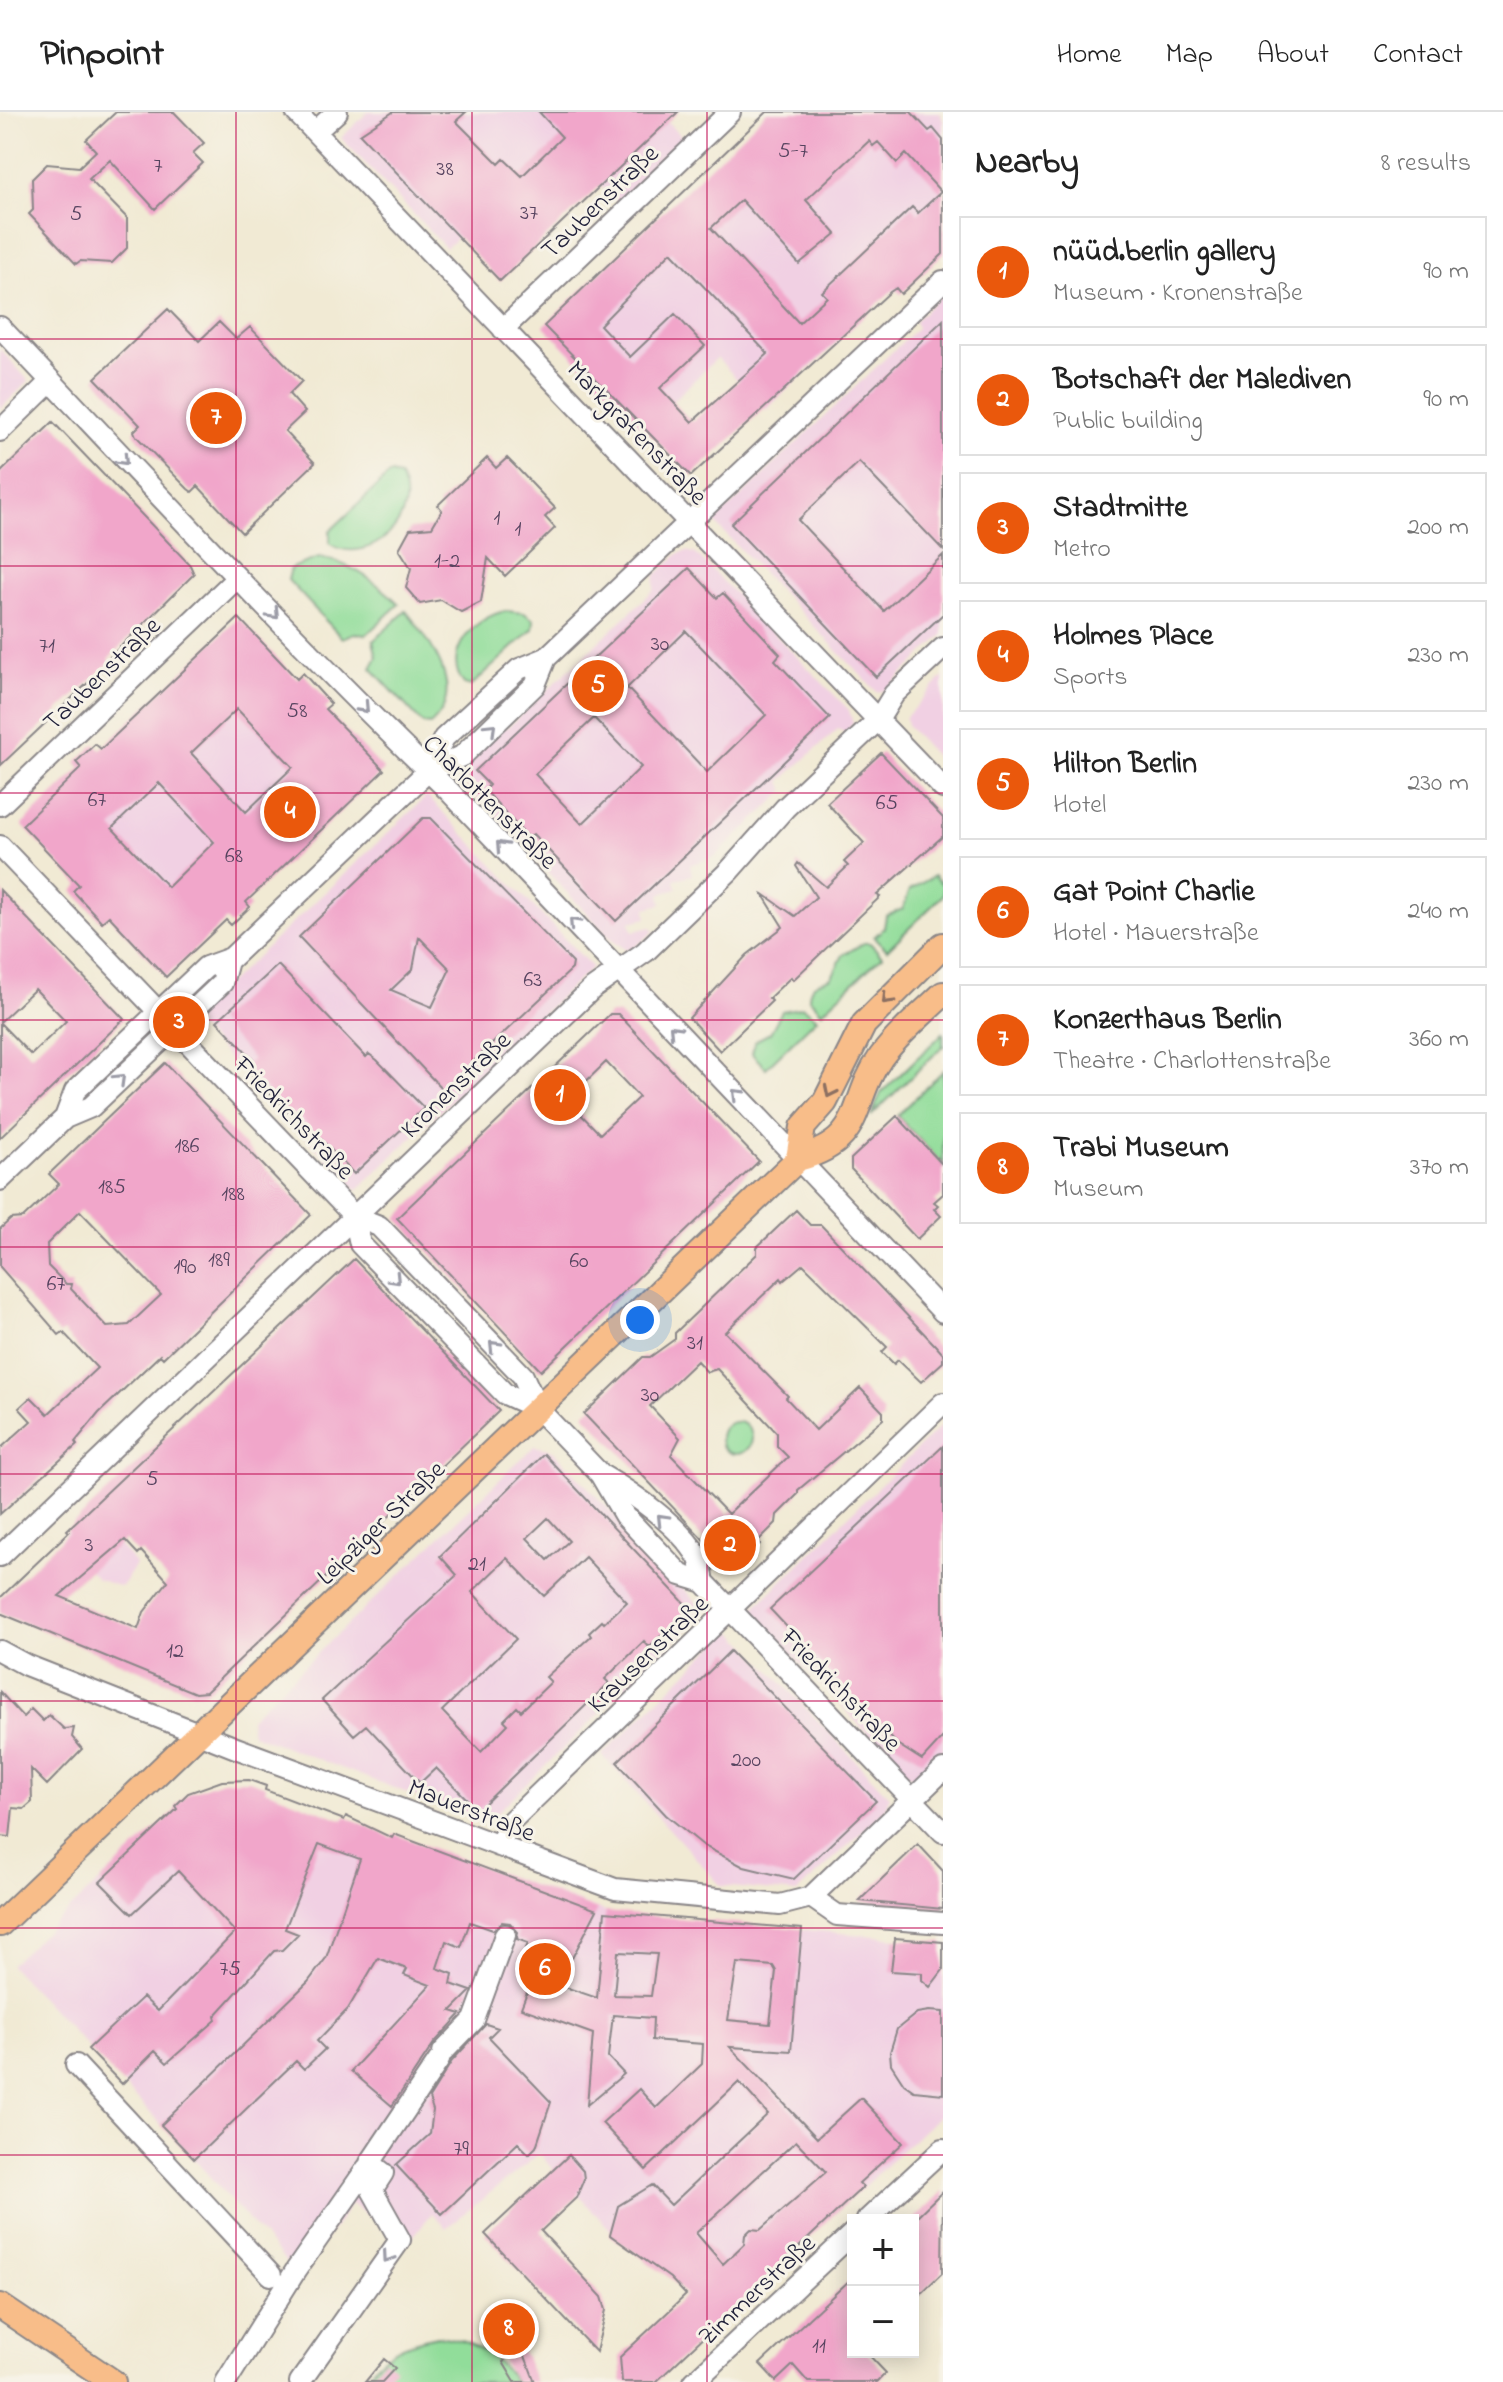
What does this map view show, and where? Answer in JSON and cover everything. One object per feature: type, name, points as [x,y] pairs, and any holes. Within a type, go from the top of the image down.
[{"type":"main road","points":[[798,1159],[803,1127],[825,1102],[864,1024],[943,945]]},
{"type":"main road","name":"Leipziger Straße","points":[[0,1924],[798,1159],[827,1151],[841,1138],[857,1112],[879,1059],[943,994]]},
{"type":"main road","points":[[0,2306],[113,2382]]},
{"type":"street","name":"Markgrafenstraße","points":[[296,112],[943,788]]},
{"type":"street","points":[[315,132],[337,112]]},
{"type":"street","name":"Taubenstraße","points":[[503,329],[730,112]]},
{"type":"street","points":[[65,1118],[75,1091],[206,967],[228,961],[427,772],[462,756],[535,685],[546,658],[943,281]]},
{"type":"street","name":"Charlottenstraße","points":[[0,327],[943,1312]]},
{"type":"street","points":[[0,431],[50,382]]},
{"type":"street","name":"Taubenstraße","points":[[0,805],[237,578]]},
{"type":"street","name":"Kronenstraße","points":[[0,1556],[592,989],[645,952],[729,871],[785,808],[878,720],[894,694],[943,648]]},
{"type":"street","name":"Friedrichstraße","points":[[0,846],[354,1216],[364,1247],[505,1394],[538,1409],[600,1474],[624,1515],[681,1575],[704,1582],[943,1832]]},
{"type":"street","points":[[0,1180],[65,1118],[91,1107],[222,983],[228,961]]},
{"type":"street","name":"Krausenstraße","points":[[499,1846],[510,1822],[943,1403]]},
{"type":"street","name":"Mauerstraße","points":[[0,1651],[26,1665],[199,1734],[627,1891],[780,1905],[811,1897]]},
{"type":"street","points":[[943,1770],[811,1897],[837,1915],[943,1923]]},
{"type":"street","points":[[300,2382],[400,2240],[372,2190],[383,2173],[370,2163],[441,2056],[474,2020],[505,1935]]},
{"type":"street","points":[[76,2065],[271,2275]]},
{"type":"street","points":[[873,2214],[943,2149]]},
{"type":"street","points":[[226,2382],[296,2270],[367,2168]]},
{"type":"street","name":"Zimmerstraße","points":[[694,2382],[847,2239]]},
{"type":"shaded area","points":[[368,112],[658,112],[686,141],[619,204],[576,159],[562,138],[446,248],[341,138]]},
{"type":"shaded area","points":[[767,112],[940,112],[943,122],[943,254],[901,294],[896,290],[889,293],[766,410],[717,358],[643,430],[544,326]]},
{"type":"shaded area","points":[[943,293],[943,635],[886,690],[877,692],[714,522],[917,328],[915,321]]},
{"type":"shaded area","points":[[0,349],[29,381],[0,409]]},
{"type":"shaded area","points":[[687,551],[696,554],[849,710],[853,723],[846,733],[838,729],[781,781],[785,791],[716,856],[690,865],[692,875],[675,879],[677,889],[660,894],[662,904],[646,908],[647,918],[630,922],[633,931],[651,927],[654,931],[633,949],[626,949],[614,942],[466,786],[461,772],[464,763],[502,728],[508,727],[654,590],[655,576],[678,554]]},
{"type":"shaded area","points":[[239,618],[384,770],[166,977],[22,825]]},
{"type":"shaded area","points":[[943,677],[943,764],[908,727],[905,718]]},
{"type":"shaded area","points":[[427,796],[592,967],[357,1190],[199,1028],[196,1020],[198,1012]]},
{"type":"shaded area","points":[[943,1424],[943,1756],[916,1778],[904,1772],[756,1617],[753,1609]]},
{"type":"shaded area","points":[[535,1446],[553,1450],[703,1609],[698,1619],[486,1823],[252,1734],[250,1718]]},
{"type":"shaded area","points":[[76,1520],[119,1545],[136,1565],[121,1587],[97,1579],[59,1541]]},
{"type":"shaded area","points":[[734,1632],[889,1796],[885,1811],[797,1893],[721,1886],[602,1755],[726,1634]]},
{"type":"shaded area","points":[[249,1780],[266,1786],[265,1790],[343,1820],[346,1816],[392,1838],[394,1834],[605,1912],[943,1942],[943,2112],[733,2309],[624,2244],[539,2154],[446,2228],[432,2213],[408,2243],[351,2204],[299,2277],[194,2159],[10,1965],[174,1812],[188,1793],[222,1781]]},
{"type":"green space","points":[[390,474],[399,476],[405,492],[404,507],[398,522],[388,534],[376,544],[361,549],[345,550],[330,544],[330,531]]},
{"type":"green space","points":[[319,558],[342,564],[363,575],[399,604],[366,635],[354,633],[342,638],[288,580],[291,568]]},
{"type":"green space","points":[[406,611],[434,652],[446,682],[446,697],[441,712],[430,725],[423,724],[371,668],[377,657],[373,641]]},
{"type":"green space","points":[[506,611],[524,613],[534,620],[533,629],[471,686],[464,684],[456,660],[465,638],[483,620]]},
{"type":"green space","points":[[934,876],[943,885],[943,895],[887,950],[874,937],[884,928],[886,916],[903,909],[910,890]]},
{"type":"green space","points":[[864,943],[870,943],[882,956],[822,1012],[809,998],[811,989],[816,983],[832,977],[843,955]]},
{"type":"green space","points":[[803,1007],[817,1018],[766,1068],[752,1054],[755,1041],[770,1033],[782,1011]]},
{"type":"green space","points":[[943,1033],[943,1046],[871,1116],[881,1093]]},
{"type":"green space","points":[[943,1071],[943,1165],[897,1116]]},
{"type":"green space","points":[[736,1422],[747,1427],[752,1438],[747,1449],[736,1454],[725,1449],[720,1438],[725,1427]]},
{"type":"green space","points":[[438,2336],[462,2341],[482,2350],[499,2363],[515,2382],[363,2382],[378,2363],[395,2350]]},
{"type":"building","points":[[116,112],[174,112],[204,143],[193,153],[203,163],[155,209],[110,160],[89,179],[127,218],[127,248],[112,263],[80,261],[76,264],[29,214],[33,210],[32,179],[47,164],[79,167],[96,151],[86,140]]},
{"type":"building","points":[[393,112],[466,112],[456,121],[499,164],[504,159],[522,176],[562,137],[539,112],[678,112],[500,281],[360,134]]},
{"type":"building","points":[[767,112],[911,112],[929,131],[933,128],[943,140],[943,254],[901,294],[896,288],[890,292],[691,476],[544,326]],"holes":[[[869,141],[873,146],[878,142],[897,163],[906,154],[941,192],[918,213],[912,207],[822,292],[827,297],[799,323],[711,228],[741,200],[799,264],[836,234],[806,200]],[[671,252],[768,354],[692,422],[660,388],[705,346],[675,314],[630,357],[600,325]]]},
{"type":"building","points":[[168,309],[199,341],[219,322],[236,339],[250,327],[302,381],[289,394],[305,412],[285,431],[315,463],[242,533],[198,486],[192,492],[188,489],[136,436],[134,431],[140,425],[95,378]]},
{"type":"building","points":[[943,320],[943,550],[859,462],[798,520],[884,611],[943,555],[943,614],[876,677],[731,524]]},
{"type":"building","points":[[53,422],[190,565],[194,574],[108,659],[110,662],[0,766],[0,473]]},
{"type":"building","points":[[487,458],[496,468],[507,458],[516,467],[555,508],[545,517],[555,528],[505,576],[488,558],[481,602],[461,612],[441,600],[420,604],[406,588],[411,568],[399,549],[410,529],[432,527],[442,510],[438,505]]},
{"type":"building","points":[[689,568],[717,598],[723,593],[780,654],[775,660],[830,718],[616,921],[533,834],[528,838],[485,790],[489,785],[475,771]],"holes":[[[686,631],[766,715],[707,772],[627,688]],[[594,718],[641,767],[582,824],[535,774]]]},
{"type":"building","points":[[239,618],[297,679],[303,673],[331,704],[325,709],[384,770],[246,902],[250,907],[231,925],[226,920],[166,977],[109,916],[102,922],[73,891],[79,885],[22,825],[81,768],[76,762],[95,744],[101,749]],"holes":[[[237,709],[293,767],[246,812],[191,753]],[[159,783],[214,842],[168,887],[112,828]]]},
{"type":"building","points":[[881,753],[943,818],[943,836],[877,895],[880,897],[793,980],[791,977],[769,998],[772,1001],[720,1051],[689,1018],[747,955],[783,927],[762,893],[795,916],[816,897],[796,866],[798,863],[826,887],[848,866],[844,862],[864,843],[827,803]]},
{"type":"building","points":[[423,818],[431,818],[573,963],[572,969],[443,1090],[299,937]],"holes":[[[419,937],[450,969],[432,1007],[391,990],[413,969]]]},
{"type":"building","points":[[0,890],[124,1019],[0,1138],[0,1023],[31,1055],[66,1021],[35,989],[0,1022]]},
{"type":"building","points":[[278,965],[366,1057],[369,1054],[377,1060],[424,1108],[354,1174],[295,1112],[291,1115],[252,1075],[246,1065],[253,1059],[217,1021]]},
{"type":"building","points":[[610,1014],[618,1014],[759,1161],[541,1371],[397,1218]],"holes":[[[606,1062],[639,1097],[600,1134],[567,1100]]]},
{"type":"building","points":[[165,1063],[311,1215],[163,1358],[160,1355],[99,1413],[75,1442],[77,1445],[0,1514],[0,1449],[31,1421],[19,1408],[31,1397],[48,1414],[97,1368],[63,1332],[59,1335],[0,1267],[0,1229],[11,1219],[23,1218],[59,1184],[49,1174]],"holes":[[[80,1211],[161,1295],[129,1325],[107,1327],[71,1289],[72,1284],[66,1284],[48,1266],[47,1244]]]},
{"type":"building","points":[[897,1116],[943,1165],[943,1194],[934,1202],[938,1205],[934,1209],[941,1216],[917,1239],[851,1169],[851,1159]]},
{"type":"building","points":[[796,1210],[810,1225],[821,1225],[935,1345],[943,1354],[943,1362],[921,1382],[898,1360],[894,1364],[882,1352],[887,1347],[803,1264],[783,1281],[781,1278],[725,1332],[788,1396],[786,1398],[816,1430],[860,1388],[883,1412],[883,1419],[798,1490],[798,1494],[777,1515],[776,1523],[759,1540],[760,1544],[730,1567],[714,1551],[710,1552],[704,1540],[584,1414],[643,1357],[650,1357],[675,1339],[675,1333],[757,1254],[757,1247]],"holes":[[[697,1361],[707,1372],[717,1369],[777,1433],[777,1446],[788,1457],[728,1514],[671,1455],[680,1438],[650,1406]]]},
{"type":"building","points":[[354,1259],[499,1411],[206,1692],[195,1693],[0,1613],[0,1598],[69,1532],[67,1530]],"holes":[[[125,1540],[138,1554],[141,1551],[168,1581],[144,1612],[138,1629],[59,1596]]]},
{"type":"building","points":[[943,1446],[943,1737],[922,1760],[897,1744],[770,1609]]},
{"type":"building","points":[[544,1454],[690,1609],[649,1647],[644,1641],[605,1679],[609,1683],[478,1810],[436,1768],[420,1783],[366,1725],[354,1735],[322,1700],[457,1575],[440,1556]],"holes":[[[548,1518],[569,1541],[548,1560],[527,1538]],[[585,1557],[627,1602],[589,1633],[591,1636],[546,1677],[551,1682],[521,1711],[517,1707],[504,1720],[508,1724],[481,1752],[442,1711],[516,1639],[472,1592],[507,1558],[544,1596]]]},
{"type":"building","points":[[730,1651],[876,1801],[794,1879],[744,1867],[704,1846],[666,1815],[617,1762]]},
{"type":"building","points":[[0,1692],[23,1717],[31,1709],[43,1721],[49,1715],[64,1729],[74,1728],[72,1737],[82,1749],[47,1785],[31,1769],[32,1802],[24,1809],[13,1808],[10,1837],[0,1836]]},
{"type":"building","points":[[249,1780],[266,1786],[265,1790],[344,1820],[346,1816],[392,1838],[394,1834],[597,1910],[569,1964],[553,1983],[597,1998],[605,1912],[802,1929],[791,2051],[730,2047],[817,2138],[861,2098],[903,2143],[859,2183],[863,2187],[656,2382],[622,2382],[620,2357],[686,2295],[670,2278],[610,2235],[618,2206],[652,2185],[671,2205],[768,2114],[739,2082],[646,2170],[602,2123],[639,2089],[656,2108],[702,2064],[703,2044],[652,2040],[653,2018],[613,2015],[608,2057],[624,2074],[587,2105],[593,2034],[521,2008],[534,1974],[519,1968],[528,1943],[517,1939],[518,1932],[510,1923],[502,1922],[493,1930],[470,1922],[461,1947],[446,1941],[437,1968],[453,1974],[451,1984],[471,1991],[451,2011],[461,2014],[434,2043],[392,2106],[351,2071],[430,1985],[404,1975],[407,1969],[378,1958],[348,2009],[317,2041],[325,2049],[304,2069],[296,2061],[194,2159],[161,2125],[308,1982],[326,1958],[360,1859],[319,1844],[285,1929],[298,1934],[282,1950],[274,1951],[215,2016],[216,2020],[167,2063],[155,2051],[122,2084],[88,2049],[143,1997],[158,2011],[235,1932],[178,1871],[132,1914],[100,1882],[177,1809],[175,1806],[188,1793],[222,1781]],"holes":[[[618,1952],[657,1954],[651,1996],[614,1995]],[[737,1963],[773,1966],[776,1971],[770,2024],[728,2020]],[[796,2141],[826,2172],[760,2230],[751,2229],[745,2235],[744,2244],[723,2264],[696,2233]]]},
{"type":"building","points":[[918,1844],[943,1871],[943,1909],[859,1901]]},
{"type":"building","points":[[895,1938],[943,1942],[943,1970],[930,1987],[922,1980],[922,1973],[891,1971]]},
{"type":"building","points":[[943,2012],[943,2094],[914,2091],[904,2084],[891,2064],[890,2052],[897,2029],[917,2013]]},
{"type":"building","points":[[486,2024],[498,2028],[489,2037],[551,2102],[536,2147],[529,2154],[518,2143],[442,2214],[396,2165],[430,2134],[433,2110],[429,2098],[452,2061]]},
{"type":"building","points":[[569,2155],[583,2171],[584,2179],[576,2198],[541,2231],[602,2297],[606,2310],[596,2352],[485,2234]]},
{"type":"building","points":[[943,2191],[942,2273],[919,2295],[919,2286],[919,2214]]},
{"type":"building","points":[[847,2283],[847,2358],[872,2358],[886,2373],[877,2382],[808,2382],[793,2365],[776,2381],[760,2364]]},
{"type":"building","points":[[516,2346],[525,2356],[535,2382],[515,2382],[503,2362]]},
{"type":"building","points":[[384,2359],[395,2368],[382,2382],[365,2382]]},
{"type":"place","name":"Konzerthaus Berlin","points":[[216,418]]},
{"type":"place","name":"Hilton Berlin","points":[[598,686]]},
{"type":"place","name":"Holmes Place","points":[[290,812]]},
{"type":"place","name":"Stadtmitte","points":[[179,1022]]},
{"type":"place","name":"nüüd.berlin gallery","points":[[560,1095]]},
{"type":"place","name":"Botschaft der Malediven","points":[[730,1545]]},
{"type":"place","name":"Gat Point Charlie","points":[[545,1969]]},
{"type":"place","name":"Trabi Museum","points":[[509,2329]]}]
